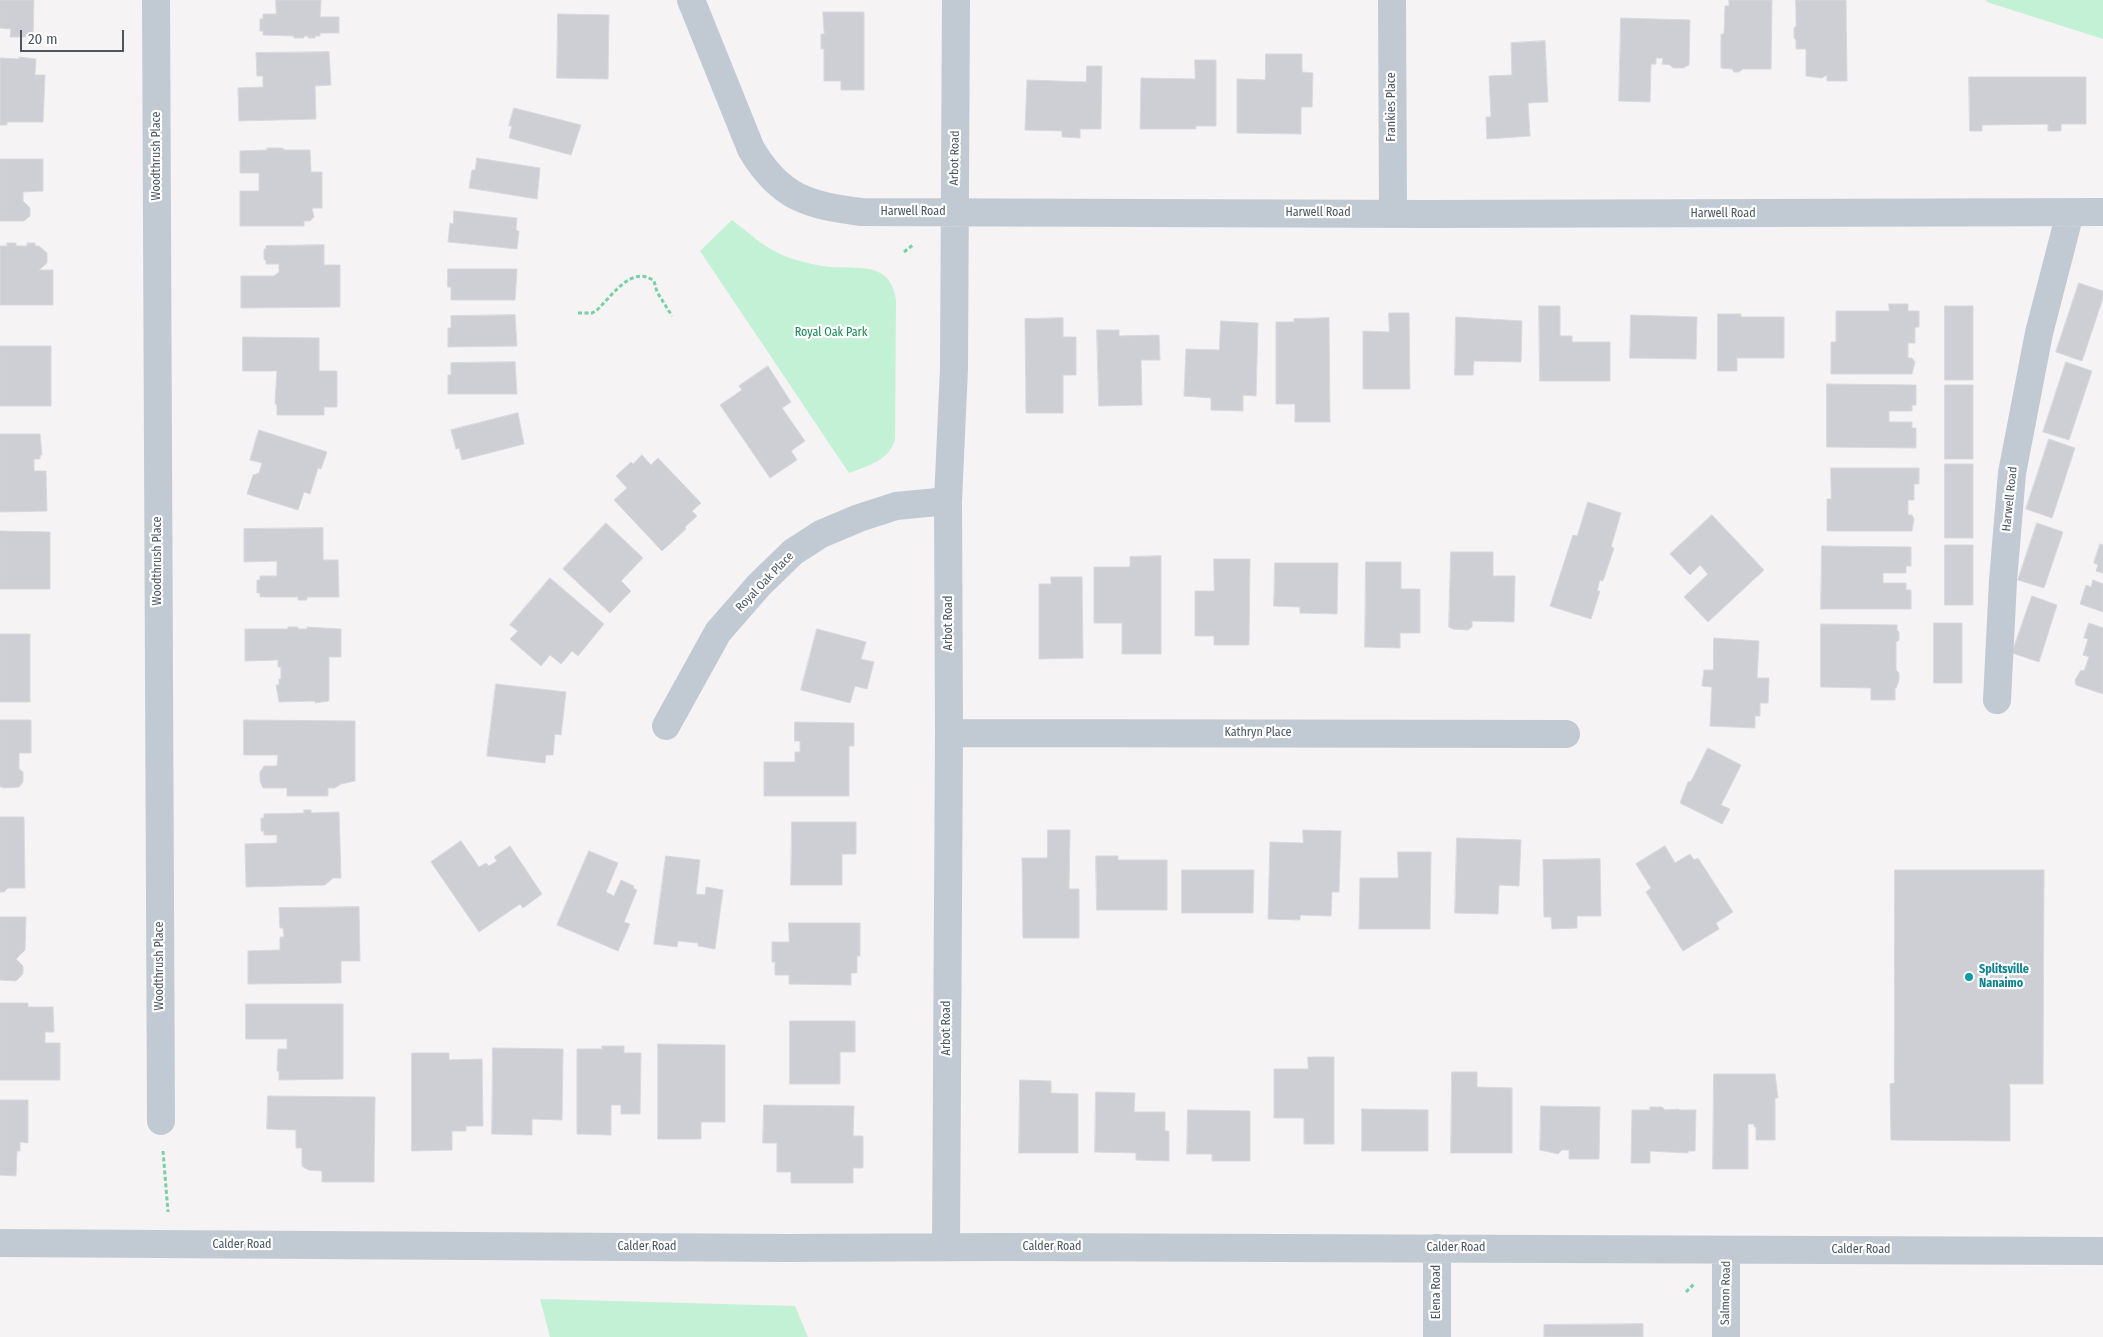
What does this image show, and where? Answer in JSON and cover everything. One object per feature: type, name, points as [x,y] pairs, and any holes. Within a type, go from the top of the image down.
[{"type":"street","name":"Woodthrush Place","points":[[156,0],[161,1121]]},
{"type":"street","name":"Harwell Road","points":[[690,0],[751,149],[773,181],[797,197],[814,204],[837,209],[861,212],[1393,214],[2103,212]]},
{"type":"street","name":"Arbot Road","points":[[946,1247],[949,733],[948,501],[954,368],[956,0]]},
{"type":"street","name":"Frankies Place","points":[[1392,0],[1393,214]]},
{"type":"street","name":"Harwell Road","points":[[1997,700],[2003,581],[2012,473],[2038,333],[2070,213]]},
{"type":"street","name":"Royal Oak Place","points":[[666,726],[718,632],[759,585],[793,552],[821,534],[868,515],[896,506],[948,501]]},
{"type":"street","name":"Kathryn Place","points":[[949,733],[1566,734]]},
{"type":"street","name":"Calder Road","points":[[0,1244],[786,1248],[2103,1250]]},
{"type":"street","name":"Elena Road","points":[[1437,1248],[1437,1337]]},
{"type":"street","name":"Salmon Road","points":[[1726,1250],[1726,1337]]},
{"type":"path","points":[[578,313],[592,313],[626,280],[646,276],[654,281],[657,292],[672,316]]},
{"type":"path","points":[[166,1181],[168,1218]]},
{"type":"green space","points":[[1986,0],[2103,0],[2103,39],[1987,2]]},
{"type":"green space","name":"Royal Oak Park","points":[[732,220],[759,242],[782,255],[821,266],[873,270],[881,273],[888,279],[893,287],[896,299],[895,440],[883,458],[849,473],[700,251]]},
{"type":"green space","points":[[540,1299],[795,1306],[808,1337],[550,1337]]},
{"type":"building","points":[[0,0],[34,0],[33,37],[10,37],[11,29],[0,28]]},
{"type":"building","points":[[276,0],[321,0],[320,17],[339,17],[339,33],[320,33],[320,36],[315,36],[315,38],[308,38],[308,36],[294,38],[294,36],[263,35],[263,31],[260,31],[260,19],[263,19],[263,14],[276,14]]},
{"type":"building","points":[[1729,0],[1772,0],[1771,69],[1743,69],[1739,72],[1734,72],[1732,69],[1721,68],[1721,34],[1724,34],[1725,6],[1729,6]]},
{"type":"building","points":[[1796,0],[1846,0],[1847,81],[1827,81],[1827,75],[1822,78],[1806,76],[1806,49],[1796,49],[1796,40],[1794,38]]},
{"type":"building","points":[[823,12],[864,12],[864,90],[841,90],[841,81],[824,81],[824,49],[821,49],[821,34],[824,34]]},
{"type":"building","points":[[558,14],[609,15],[608,79],[557,78]]},
{"type":"building","points":[[1621,18],[1690,20],[1689,65],[1683,68],[1673,68],[1670,65],[1662,64],[1663,58],[1656,58],[1656,64],[1651,64],[1650,102],[1619,101]]},
{"type":"building","points":[[1545,41],[1548,102],[1528,103],[1530,136],[1487,139],[1486,117],[1491,117],[1489,76],[1512,75],[1511,43]]},
{"type":"building","points":[[329,52],[331,85],[315,86],[316,119],[239,121],[238,88],[263,87],[263,76],[257,76],[256,53]]},
{"type":"building","points":[[1266,54],[1302,54],[1302,72],[1313,73],[1312,107],[1301,107],[1301,134],[1237,133],[1237,79],[1265,80]]},
{"type":"building","points":[[19,57],[36,59],[35,75],[45,75],[43,122],[7,122],[7,125],[0,125],[0,58],[19,59]]},
{"type":"building","points":[[1195,60],[1216,60],[1216,126],[1196,126],[1196,129],[1140,129],[1141,78],[1195,79]]},
{"type":"building","points":[[1087,66],[1102,66],[1101,129],[1080,129],[1080,138],[1062,137],[1062,131],[1025,130],[1027,80],[1086,82]]},
{"type":"building","points":[[1969,77],[2086,77],[2086,124],[2061,124],[2061,131],[2048,131],[2048,124],[1982,125],[1982,131],[1970,131]]},
{"type":"building","points":[[514,108],[581,125],[571,155],[509,138],[512,126],[509,126]]},
{"type":"building","points":[[267,148],[310,150],[311,172],[322,172],[322,208],[312,208],[314,217],[310,221],[304,221],[304,226],[240,226],[240,191],[259,191],[259,173],[240,173],[240,151],[267,150]]},
{"type":"building","points":[[477,158],[540,168],[537,199],[469,188],[472,170],[475,170]]},
{"type":"building","points":[[0,159],[43,159],[43,191],[23,192],[23,201],[30,208],[30,216],[24,221],[0,221]]},
{"type":"building","points":[[454,211],[517,218],[516,230],[519,231],[517,249],[448,242],[450,223],[453,224]]},
{"type":"building","points":[[7,243],[16,243],[16,246],[27,246],[27,243],[35,243],[35,246],[39,246],[47,253],[47,263],[39,270],[53,270],[53,305],[0,305],[0,246],[7,246]]},
{"type":"building","points":[[324,245],[324,265],[340,265],[340,307],[241,308],[241,276],[274,276],[279,272],[279,264],[266,264],[266,260],[264,260],[264,249],[266,249],[266,246]]},
{"type":"building","points":[[448,269],[517,269],[515,300],[451,300],[451,287],[448,287]]},
{"type":"building","points":[[2079,283],[2103,291],[2103,298],[2082,361],[2056,352]]},
{"type":"building","points":[[1889,304],[1908,304],[1908,311],[1919,311],[1919,327],[1915,327],[1915,343],[1908,343],[1908,358],[1912,358],[1915,362],[1912,374],[1831,374],[1831,342],[1836,342],[1836,311],[1889,311]]},
{"type":"building","points":[[1539,306],[1560,306],[1560,336],[1572,336],[1572,342],[1610,342],[1610,381],[1540,381]]},
{"type":"building","points":[[1945,306],[1973,306],[1973,380],[1945,380]]},
{"type":"building","points":[[1389,313],[1409,313],[1410,389],[1363,389],[1363,331],[1389,332]]},
{"type":"building","points":[[1718,314],[1741,314],[1741,317],[1784,317],[1784,358],[1737,358],[1737,371],[1718,371]]},
{"type":"building","points":[[515,315],[517,346],[448,347],[448,328],[451,328],[451,316]]},
{"type":"building","points":[[1631,315],[1697,317],[1696,359],[1630,358]]},
{"type":"building","points":[[1456,317],[1522,321],[1521,362],[1474,361],[1473,375],[1455,375]]},
{"type":"building","points":[[1063,318],[1063,337],[1076,337],[1076,375],[1063,375],[1063,413],[1026,413],[1025,319]]},
{"type":"building","points":[[1329,318],[1330,422],[1295,422],[1295,404],[1276,404],[1276,322],[1294,322],[1294,319]]},
{"type":"building","points":[[1221,321],[1258,323],[1256,396],[1243,395],[1243,411],[1211,410],[1211,398],[1184,396],[1186,349],[1219,350]]},
{"type":"building","points":[[1097,330],[1119,330],[1119,336],[1159,335],[1160,360],[1141,360],[1142,405],[1099,406]]},
{"type":"building","points":[[243,337],[319,338],[319,371],[337,371],[337,407],[324,407],[324,415],[277,415],[275,403],[277,371],[243,371]]},
{"type":"building","points":[[0,346],[51,346],[51,406],[0,406]]},
{"type":"building","points":[[515,362],[517,394],[448,394],[448,375],[451,375],[451,363]]},
{"type":"building","points":[[2066,362],[2092,371],[2069,440],[2043,432]]},
{"type":"building","points":[[768,366],[791,402],[782,408],[805,441],[791,451],[797,460],[770,478],[720,405],[742,390],[739,386]]},
{"type":"building","points":[[1827,384],[1916,385],[1916,405],[1912,405],[1912,411],[1889,411],[1889,422],[1912,422],[1912,428],[1916,428],[1916,448],[1827,447]]},
{"type":"building","points":[[1945,385],[1973,385],[1973,459],[1945,459]]},
{"type":"building","points":[[518,413],[524,444],[462,460],[459,448],[456,449],[451,430]]},
{"type":"building","points":[[259,430],[327,452],[321,469],[318,468],[310,494],[304,492],[298,510],[247,494],[253,475],[259,473],[262,463],[250,460]]},
{"type":"building","points":[[0,434],[40,434],[42,455],[40,455],[40,459],[34,459],[34,471],[46,471],[47,511],[0,512]]},
{"type":"building","points":[[2049,439],[2075,448],[2052,518],[2026,509]]},
{"type":"building","points":[[642,455],[651,465],[658,458],[701,503],[692,511],[697,516],[662,551],[614,500],[627,488],[616,476]]},
{"type":"building","points":[[1945,464],[1973,464],[1973,538],[1945,538]]},
{"type":"building","points":[[1831,468],[1919,468],[1919,484],[1914,484],[1914,500],[1908,500],[1908,515],[1912,515],[1914,519],[1912,531],[1827,531],[1827,499],[1831,499]]},
{"type":"building","points":[[1588,502],[1621,513],[1611,547],[1614,548],[1603,581],[1600,580],[1597,591],[1600,591],[1591,619],[1550,606],[1573,535],[1577,536]]},
{"type":"building","points":[[1712,515],[1764,570],[1708,622],[1684,597],[1708,574],[1700,565],[1690,575],[1670,554]]},
{"type":"building","points":[[606,523],[643,558],[621,581],[631,591],[610,613],[563,569]]},
{"type":"building","points":[[2037,523],[2063,532],[2044,588],[2018,580]]},
{"type":"building","points":[[323,528],[323,560],[338,560],[339,597],[307,597],[307,600],[298,600],[298,597],[260,597],[260,593],[257,593],[257,580],[260,580],[260,576],[277,576],[277,561],[244,562],[244,529]]},
{"type":"building","points":[[0,531],[50,532],[50,589],[0,589]]},
{"type":"building","points":[[2100,544],[2103,545],[2103,573],[2096,571],[2098,565],[2094,563]]},
{"type":"building","points":[[1945,545],[1973,545],[1973,605],[1945,605]]},
{"type":"building","points":[[1822,546],[1911,547],[1911,566],[1906,566],[1906,573],[1883,573],[1883,583],[1906,583],[1906,590],[1911,590],[1911,609],[1821,609]]},
{"type":"building","points":[[1451,552],[1493,552],[1493,576],[1515,576],[1514,622],[1472,621],[1472,627],[1468,630],[1449,627]]},
{"type":"building","points":[[1161,556],[1161,654],[1122,654],[1122,623],[1094,623],[1094,567],[1130,567],[1130,557]]},
{"type":"building","points":[[1214,559],[1250,559],[1249,645],[1214,645],[1214,636],[1195,636],[1195,591],[1214,591]]},
{"type":"building","points":[[1366,562],[1401,562],[1401,589],[1420,589],[1420,633],[1400,633],[1400,648],[1365,647]]},
{"type":"building","points":[[1275,563],[1338,563],[1337,614],[1300,613],[1300,607],[1274,606]]},
{"type":"building","points":[[1051,577],[1082,577],[1083,658],[1039,659],[1039,584],[1051,584]]},
{"type":"building","points":[[550,578],[604,624],[578,656],[572,651],[561,664],[550,655],[541,666],[510,639],[518,631],[510,625]]},
{"type":"building","points":[[2093,580],[2103,584],[2103,612],[2080,604],[2086,585],[2091,587]]},
{"type":"building","points":[[2032,596],[2057,605],[2039,662],[2012,653]]},
{"type":"building","points":[[1934,623],[1962,623],[1962,683],[1934,683]]},
{"type":"building","points":[[2089,623],[2103,628],[2103,694],[2076,685],[2075,680],[2081,670],[2084,671],[2089,657],[2083,655],[2088,639],[2084,638]]},
{"type":"building","points":[[1821,624],[1897,625],[1899,640],[1896,642],[1896,670],[1899,673],[1899,680],[1895,688],[1895,700],[1871,700],[1871,688],[1821,687]]},
{"type":"building","points":[[288,627],[298,627],[298,629],[307,629],[307,627],[341,629],[341,657],[329,657],[329,701],[315,703],[315,701],[279,702],[276,685],[279,685],[279,679],[281,679],[281,667],[278,667],[278,660],[245,661],[245,629],[288,629]]},
{"type":"building","points":[[817,629],[866,642],[861,659],[874,662],[867,689],[855,686],[850,703],[801,690]]},
{"type":"building","points":[[0,634],[30,634],[30,702],[0,702]]},
{"type":"building","points":[[1714,638],[1759,641],[1757,678],[1769,678],[1768,703],[1760,703],[1760,716],[1755,716],[1755,728],[1710,726],[1712,687],[1702,686],[1704,670],[1713,670]]},
{"type":"building","points":[[496,684],[566,692],[561,735],[555,734],[553,755],[546,755],[545,763],[487,756]]},
{"type":"building","points":[[0,720],[31,720],[31,753],[19,753],[19,769],[23,772],[23,782],[19,787],[0,787]]},
{"type":"building","points":[[244,720],[355,721],[355,781],[341,784],[335,788],[328,788],[328,796],[287,796],[287,788],[263,788],[260,781],[260,772],[264,766],[277,766],[278,755],[244,755]]},
{"type":"building","points":[[795,722],[854,723],[854,746],[849,746],[849,796],[764,796],[764,762],[795,762],[795,752],[800,752],[800,741],[795,741]]},
{"type":"building","points":[[1708,748],[1741,765],[1721,805],[1730,809],[1722,824],[1680,803],[1688,782],[1691,781]]},
{"type":"building","points":[[304,810],[311,810],[311,813],[339,812],[341,878],[333,878],[325,885],[246,887],[245,844],[277,843],[277,835],[264,835],[264,831],[261,831],[261,818],[264,818],[264,814],[304,813]]},
{"type":"building","points":[[0,817],[24,817],[25,888],[8,888],[4,892],[0,892]]},
{"type":"building","points":[[792,822],[856,822],[856,854],[842,854],[842,885],[791,885]]},
{"type":"building","points":[[1048,830],[1070,830],[1069,889],[1079,889],[1079,938],[1023,938],[1022,858],[1047,858]]},
{"type":"building","points":[[1303,830],[1341,831],[1339,892],[1332,892],[1331,916],[1300,915],[1300,920],[1268,919],[1270,842],[1303,843]]},
{"type":"building","points":[[1457,838],[1521,840],[1519,886],[1499,885],[1498,914],[1455,913]]},
{"type":"building","points":[[461,841],[479,867],[486,863],[489,866],[497,861],[494,857],[510,846],[542,894],[523,908],[520,904],[479,932],[431,862]]},
{"type":"building","points":[[1665,846],[1675,863],[1690,854],[1694,860],[1698,858],[1733,912],[1716,923],[1719,929],[1683,951],[1646,892],[1651,888],[1636,864]]},
{"type":"building","points":[[589,851],[618,863],[606,892],[614,896],[621,880],[634,886],[633,888],[637,890],[624,922],[630,924],[618,951],[557,925]]},
{"type":"building","points":[[1398,852],[1431,852],[1430,929],[1359,929],[1360,878],[1398,878]]},
{"type":"building","points":[[666,856],[700,860],[696,894],[705,895],[706,887],[723,890],[715,949],[698,946],[698,943],[678,941],[677,947],[654,944]]},
{"type":"building","points":[[1096,856],[1118,856],[1118,860],[1167,860],[1167,910],[1097,910]]},
{"type":"building","points":[[1600,859],[1601,916],[1577,916],[1577,928],[1552,929],[1551,917],[1544,917],[1543,860]]},
{"type":"building","points":[[1182,870],[1254,870],[1253,913],[1182,913]]},
{"type":"building","name":"Splitsville Nanaimo","points":[[1895,870],[2044,870],[2043,1084],[2009,1084],[2010,1141],[1891,1140],[1890,1084],[1894,1083]]},
{"type":"building","points":[[359,907],[360,961],[341,961],[341,983],[248,984],[248,951],[280,950],[280,937],[284,937],[283,928],[280,928],[279,908]]},
{"type":"building","points":[[0,917],[26,917],[25,950],[16,959],[23,966],[23,974],[16,981],[0,980]]},
{"type":"building","points":[[789,923],[860,923],[860,956],[857,956],[857,973],[851,973],[851,985],[789,984],[789,975],[775,975],[775,962],[772,962],[772,942],[789,942]]},
{"type":"building","points":[[0,1003],[28,1003],[28,1007],[53,1007],[54,1032],[45,1032],[45,1043],[60,1043],[60,1080],[0,1080]]},
{"type":"building","points":[[246,1004],[343,1004],[343,1079],[279,1080],[279,1071],[277,1071],[278,1049],[287,1049],[287,1039],[246,1039]]},
{"type":"building","points":[[790,1021],[855,1021],[855,1052],[840,1052],[840,1084],[790,1084]]},
{"type":"building","points":[[658,1044],[725,1045],[725,1122],[701,1122],[701,1139],[658,1139]]},
{"type":"building","points":[[602,1046],[624,1046],[624,1053],[641,1053],[640,1114],[621,1114],[621,1105],[611,1105],[611,1135],[577,1134],[577,1049],[602,1049]]},
{"type":"building","points":[[493,1048],[563,1049],[562,1120],[532,1119],[532,1135],[492,1134]]},
{"type":"building","points":[[412,1053],[449,1053],[449,1060],[482,1059],[483,1126],[466,1126],[466,1131],[452,1131],[452,1150],[412,1151]]},
{"type":"building","points":[[1308,1057],[1334,1057],[1334,1144],[1304,1144],[1304,1118],[1274,1118],[1274,1069],[1308,1069]]},
{"type":"building","points":[[1452,1072],[1477,1072],[1477,1087],[1512,1088],[1512,1153],[1451,1153]]},
{"type":"building","points":[[1714,1074],[1775,1074],[1778,1098],[1775,1098],[1775,1140],[1756,1140],[1756,1127],[1754,1127],[1754,1124],[1748,1124],[1748,1169],[1713,1169]]},
{"type":"building","points":[[1020,1080],[1051,1081],[1051,1093],[1078,1094],[1078,1153],[1019,1153]]},
{"type":"building","points":[[1096,1092],[1135,1093],[1134,1112],[1165,1112],[1165,1131],[1169,1131],[1169,1161],[1136,1160],[1136,1153],[1095,1152]]},
{"type":"building","points":[[268,1096],[375,1097],[374,1182],[322,1182],[322,1171],[308,1170],[302,1166],[302,1148],[296,1148],[296,1130],[267,1129]]},
{"type":"building","points":[[0,1100],[28,1100],[28,1143],[20,1142],[20,1151],[17,1151],[16,1176],[0,1175]]},
{"type":"building","points":[[764,1105],[854,1106],[853,1136],[863,1136],[863,1168],[853,1168],[853,1183],[791,1183],[791,1172],[777,1172],[777,1143],[763,1143]]},
{"type":"building","points":[[1541,1106],[1600,1107],[1599,1159],[1569,1159],[1569,1150],[1562,1150],[1558,1154],[1540,1150]]},
{"type":"building","points":[[1650,1107],[1662,1107],[1665,1110],[1696,1110],[1695,1151],[1688,1151],[1688,1153],[1650,1151],[1650,1163],[1631,1163],[1632,1110],[1650,1110]]},
{"type":"building","points":[[1362,1109],[1428,1110],[1428,1151],[1362,1151]]},
{"type":"building","points":[[1188,1110],[1250,1111],[1250,1161],[1212,1161],[1212,1154],[1187,1154]]},
{"type":"building","points":[[1643,1324],[1643,1337],[1544,1337],[1544,1325]]},
{"type":"place","name":"Splitsville Nanaimo","points":[[1969,977]]}]
